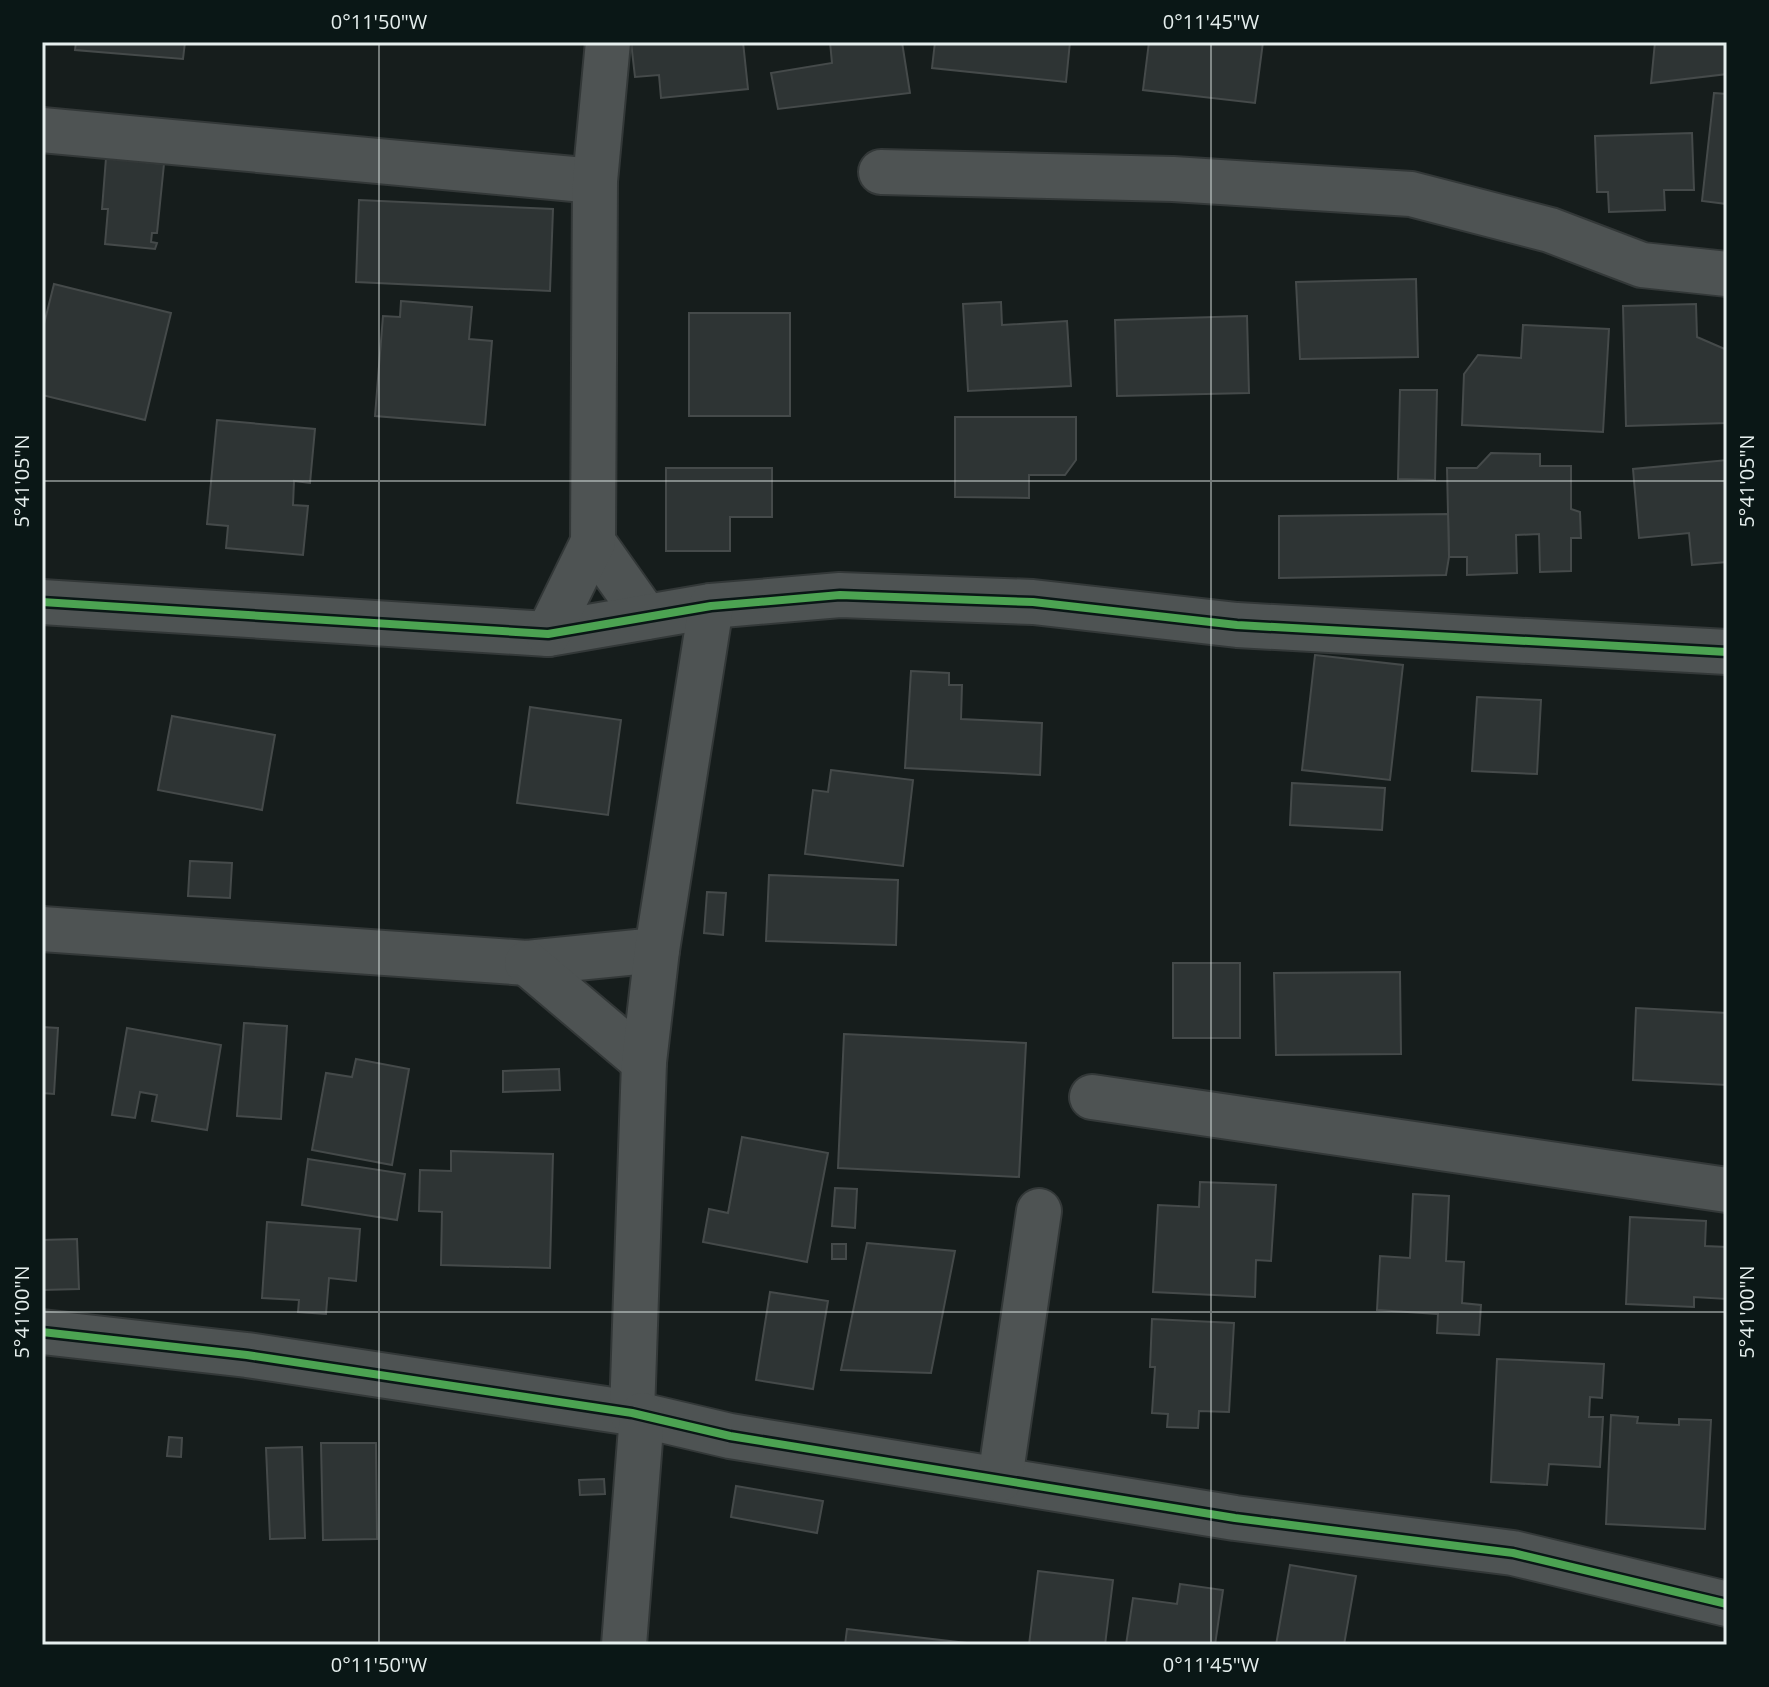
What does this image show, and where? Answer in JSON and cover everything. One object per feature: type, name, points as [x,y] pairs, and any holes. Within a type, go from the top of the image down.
[{"type":"street","points":[[548,634],[593,542],[595,181],[608,42]]},
{"type":"street","points":[[42,130],[595,181]]},
{"type":"street","points":[[881,172],[1173,179],[1411,194],[1550,230],[1642,265],[1727,274]]},
{"type":"street","points":[[593,542],[646,617]]},
{"type":"street","points":[[42,602],[548,634],[711,606],[840,595],[1033,602],[1237,625],[1727,652]]},
{"type":"street","points":[[624,1645],[637,1414],[644,1062],[657,950],[711,606]]},
{"type":"street","points":[[42,929],[527,963],[657,950]]},
{"type":"street","points":[[527,963],[644,1062]]},
{"type":"street","points":[[1092,1097],[1727,1190]]},
{"type":"street","points":[[1000,1479],[1039,1211]]},
{"type":"street","points":[[42,1332],[247,1355],[637,1414],[730,1436],[1235,1518],[1513,1553],[1727,1604]]},
{"type":"building","points":[[76,42],[185,42],[183,59],[75,50]]},
{"type":"building","points":[[631,42],[743,42],[748,89],[661,98],[659,75],[635,77]]},
{"type":"building","points":[[830,42],[902,42],[910,93],[778,109],[771,73],[832,63]]},
{"type":"building","points":[[935,42],[1070,42],[1066,82],[932,68]]},
{"type":"building","points":[[1149,42],[1263,42],[1255,103],[1143,90]]},
{"type":"building","points":[[1655,42],[1727,42],[1727,74],[1651,83]]},
{"type":"building","points":[[1714,93],[1727,94],[1727,204],[1702,201]]},
{"type":"building","points":[[1692,133],[1694,190],[1664,190],[1665,210],[1609,212],[1608,192],[1597,192],[1595,136]]},
{"type":"building","points":[[106,158],[164,164],[157,233],[152,233],[151,242],[157,243],[155,249],[105,244],[108,209],[102,209]]},
{"type":"building","points":[[359,200],[553,209],[550,291],[356,282]]},
{"type":"building","points":[[1416,279],[1418,357],[1300,359],[1296,282]]},
{"type":"building","points":[[54,284],[171,313],[145,420],[42,395],[42,332]]},
{"type":"building","points":[[401,301],[472,307],[469,339],[492,341],[485,425],[375,416],[383,316],[400,317]]},
{"type":"building","points":[[1001,302],[1002,325],[1067,321],[1071,386],[968,391],[963,304]]},
{"type":"building","points":[[1696,304],[1697,337],[1727,350],[1727,423],[1626,426],[1623,306]]},
{"type":"building","points":[[689,313],[790,313],[790,416],[689,416]]},
{"type":"building","points":[[1247,316],[1249,393],[1117,396],[1115,320]]},
{"type":"building","points":[[1523,325],[1609,329],[1603,432],[1462,425],[1464,374],[1478,355],[1521,358]]},
{"type":"building","points":[[1400,390],[1437,390],[1435,480],[1398,479]]},
{"type":"building","points":[[955,417],[1076,417],[1076,460],[1065,475],[1029,475],[1029,498],[955,497]]},
{"type":"building","points":[[217,420],[315,429],[310,483],[294,481],[293,505],[308,506],[303,555],[226,548],[228,526],[207,524]]},
{"type":"building","points":[[1491,453],[1540,454],[1540,466],[1571,466],[1571,509],[1580,512],[1581,538],[1571,538],[1571,571],[1540,572],[1539,534],[1516,535],[1517,573],[1467,575],[1467,557],[1449,557],[1447,468],[1477,468]]},
{"type":"building","points":[[1727,460],[1727,562],[1692,565],[1689,533],[1639,538],[1633,469]]},
{"type":"building","points":[[666,468],[772,468],[772,517],[730,517],[730,551],[666,551]]},
{"type":"building","points":[[1448,514],[1449,557],[1446,575],[1279,578],[1279,516]]},
{"type":"building","points":[[1315,655],[1403,665],[1390,780],[1302,770]]},
{"type":"building","points":[[911,671],[949,673],[949,685],[962,685],[961,719],[1042,723],[1040,775],[905,768]]},
{"type":"building","points":[[1477,697],[1541,700],[1537,774],[1472,771]]},
{"type":"building","points":[[530,707],[621,720],[608,815],[517,803]]},
{"type":"building","points":[[172,716],[275,735],[262,810],[158,790]]},
{"type":"building","points":[[831,770],[913,780],[903,866],[805,854],[813,790],[828,792]]},
{"type":"building","points":[[1292,783],[1385,788],[1382,830],[1290,825]]},
{"type":"building","points":[[190,861],[232,863],[230,898],[188,896]]},
{"type":"building","points":[[769,875],[898,880],[896,945],[766,941]]},
{"type":"building","points":[[707,892],[726,893],[723,935],[704,933]]},
{"type":"building","points":[[1173,963],[1240,963],[1240,1038],[1173,1038]]},
{"type":"building","points":[[1400,972],[1401,1054],[1276,1055],[1274,973]]},
{"type":"building","points":[[1636,1008],[1727,1013],[1727,1085],[1633,1080]]},
{"type":"building","points":[[244,1023],[287,1026],[281,1119],[237,1116]]},
{"type":"building","points":[[42,1027],[58,1028],[54,1094],[42,1093]]},
{"type":"building","points":[[127,1028],[221,1045],[207,1130],[152,1121],[157,1095],[140,1092],[135,1118],[112,1115]]},
{"type":"building","points":[[844,1034],[1026,1043],[1019,1177],[838,1168]]},
{"type":"building","points":[[356,1059],[409,1069],[392,1165],[312,1150],[326,1073],[352,1077]]},
{"type":"building","points":[[559,1069],[560,1090],[503,1092],[503,1071]]},
{"type":"building","points":[[742,1137],[828,1153],[807,1262],[703,1242],[709,1209],[728,1213]]},
{"type":"building","points":[[451,1151],[553,1154],[550,1268],[441,1265],[442,1212],[419,1211],[420,1170],[451,1171]]},
{"type":"building","points":[[308,1159],[405,1174],[397,1220],[302,1205]]},
{"type":"building","points":[[1200,1182],[1276,1185],[1271,1261],[1256,1260],[1255,1297],[1153,1292],[1158,1205],[1199,1207]]},
{"type":"building","points":[[835,1188],[857,1189],[855,1228],[832,1226]]},
{"type":"building","points":[[1413,1194],[1449,1196],[1446,1261],[1464,1262],[1462,1303],[1481,1305],[1479,1335],[1437,1333],[1438,1314],[1377,1310],[1380,1256],[1410,1258]]},
{"type":"building","points":[[1630,1217],[1706,1221],[1705,1246],[1727,1247],[1727,1299],[1694,1297],[1694,1307],[1626,1304]]},
{"type":"building","points":[[267,1222],[360,1229],[356,1281],[329,1278],[326,1314],[298,1312],[299,1300],[262,1298]]},
{"type":"building","points":[[77,1239],[79,1289],[42,1290],[42,1240]]},
{"type":"building","points":[[867,1243],[955,1251],[931,1373],[841,1370]]},
{"type":"building","points":[[832,1244],[846,1244],[846,1259],[832,1259]]},
{"type":"building","points":[[770,1292],[828,1301],[813,1389],[756,1380]]},
{"type":"building","points":[[1152,1319],[1234,1323],[1229,1412],[1199,1411],[1198,1428],[1167,1427],[1168,1414],[1152,1413],[1155,1367],[1150,1367]]},
{"type":"building","points":[[1497,1359],[1604,1364],[1602,1398],[1590,1397],[1589,1417],[1603,1417],[1600,1467],[1549,1464],[1547,1485],[1491,1482]]},
{"type":"building","points":[[1611,1415],[1638,1417],[1637,1423],[1679,1425],[1679,1419],[1711,1420],[1705,1529],[1606,1524]]},
{"type":"building","points":[[169,1437],[182,1438],[181,1457],[167,1456]]},
{"type":"building","points":[[321,1443],[376,1443],[377,1539],[323,1540]]},
{"type":"building","points":[[302,1447],[305,1538],[270,1539],[266,1448]]},
{"type":"building","points":[[604,1479],[605,1494],[580,1495],[579,1480]]},
{"type":"building","points":[[736,1486],[823,1501],[817,1533],[731,1517]]},
{"type":"building","points":[[1290,1565],[1356,1576],[1344,1645],[1276,1645]]},
{"type":"building","points":[[1038,1571],[1113,1580],[1105,1645],[1029,1645]]},
{"type":"building","points":[[1180,1584],[1223,1590],[1215,1645],[1126,1645],[1133,1598],[1177,1604]]},
{"type":"building","points":[[847,1629],[966,1643],[966,1645],[845,1645]]},
{"type":"cycle path","points":[[42,602],[548,634],[711,606],[840,595],[1033,602],[1237,625],[1727,652]]},
{"type":"cycle path","points":[[42,1332],[247,1355],[632,1413],[730,1436],[1235,1518],[1513,1553],[1727,1604]]}]
